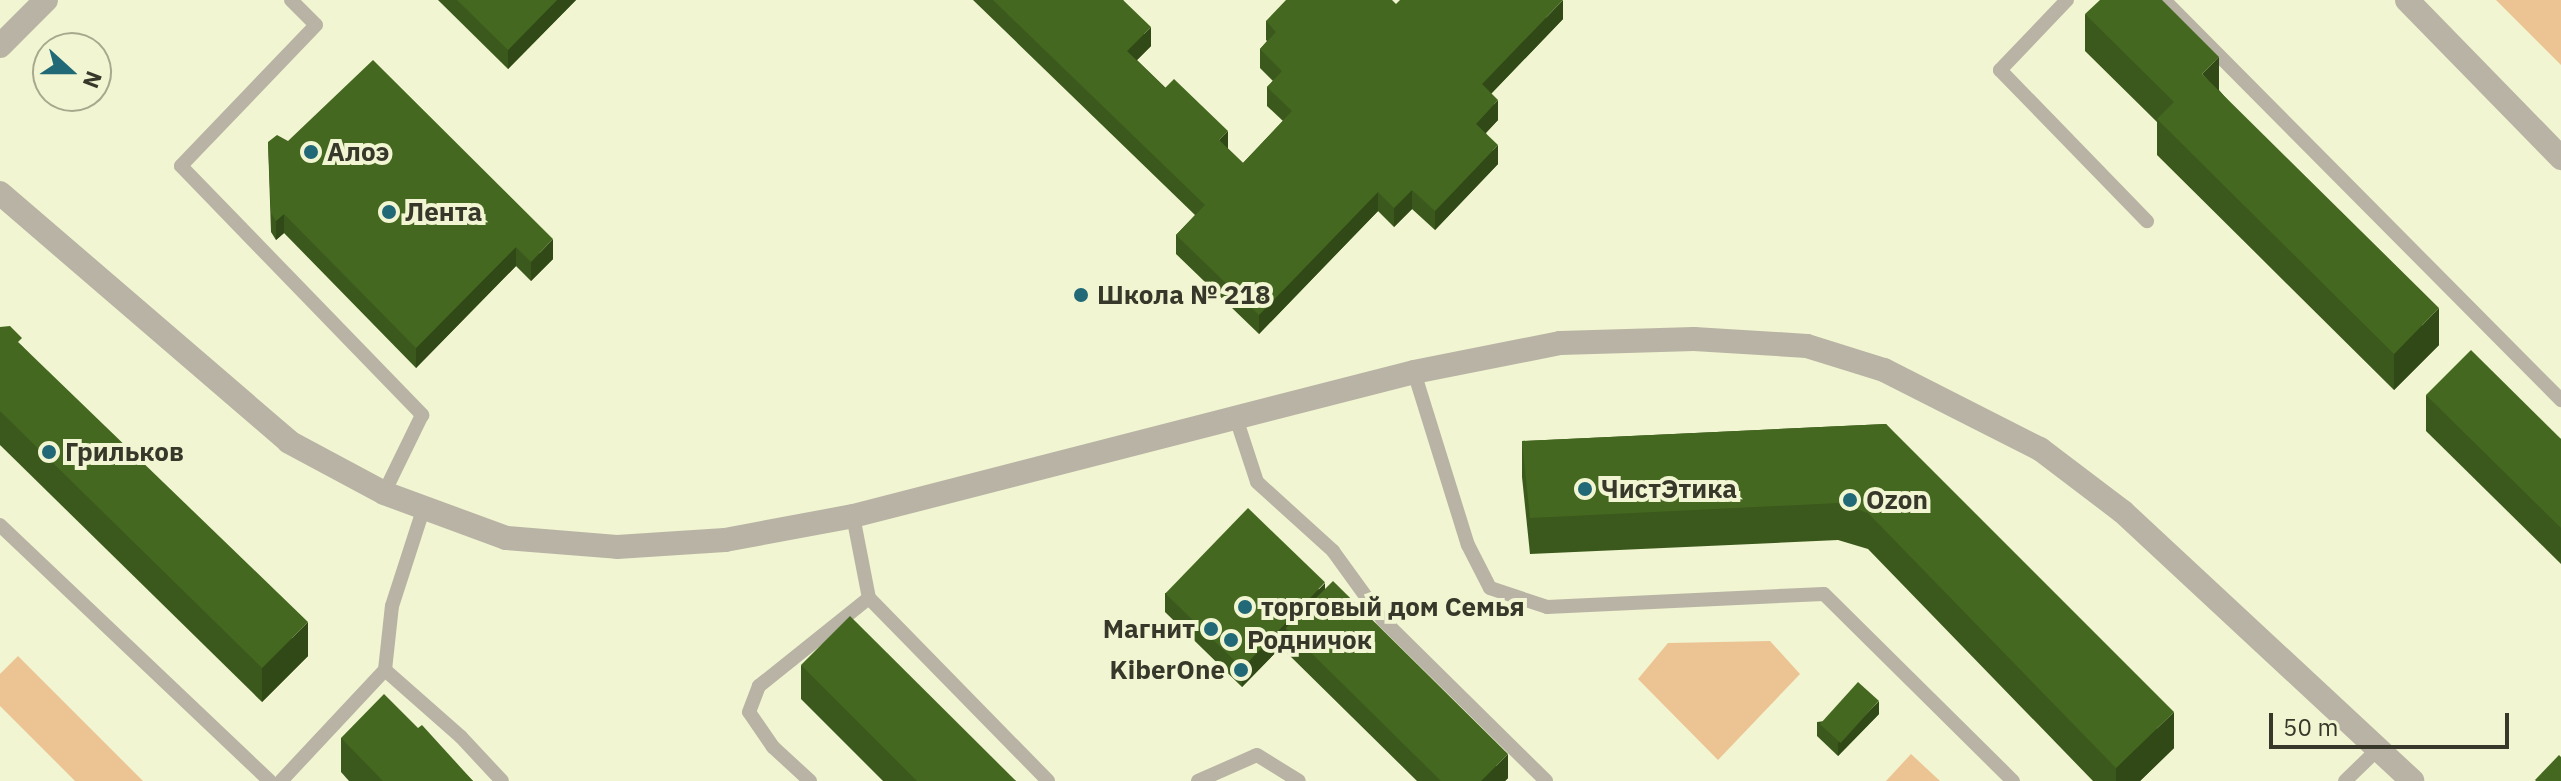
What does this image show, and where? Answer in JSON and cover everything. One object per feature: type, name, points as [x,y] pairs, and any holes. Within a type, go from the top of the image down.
[{"type":"street","points":[[0,46],[46,0]]},
{"type":"street","points":[[2407,0],[2561,158]]},
{"type":"street","points":[[0,193],[289,442],[384,493],[506,538],[617,547],[725,540],[853,516],[1414,372],[1560,343],[1639,338],[1807,346],[1884,370],[2040,449],[2123,512],[2412,781]]},
{"type":"lane","points":[[291,0],[316,25],[181,166],[422,415],[384,493]]},
{"type":"lane","points":[[2067,0],[2000,70],[2147,221]]},
{"type":"lane","points":[[2164,0],[2561,400]]},
{"type":"lane","points":[[1414,372],[1468,545],[1490,588],[1547,607],[1824,594],[2013,781]]},
{"type":"lane","points":[[1236,418],[1257,482],[1333,551],[1383,620],[1546,781]]},
{"type":"lane","points":[[281,781],[385,670],[392,606],[424,507]]},
{"type":"lane","points":[[853,516],[869,598],[1048,781]]},
{"type":"lane","points":[[0,525],[270,781]]},
{"type":"lane","points":[[810,781],[773,747],[749,712],[759,686],[869,598]]},
{"type":"lane","points":[[385,670],[461,737],[502,781]]},
{"type":"lane","points":[[2345,781],[2377,750]]},
{"type":"lane","points":[[1198,781],[1257,755],[1299,781]]},
{"type":"shaded area","points":[[2496,0],[2561,0],[2561,65]]},
{"type":"shaded area","points":[[1770,641],[1800,674],[1718,760],[1638,679],[1668,643]]},
{"type":"shaded area","points":[[18,656],[143,781],[75,781],[0,706],[0,674]]},
{"type":"shaded area","points":[[1911,754],[1940,781],[1886,781]]},
{"type":"building","points":[[457,0],[557,0],[508,50]]},
{"type":"building","points":[[993,0],[1123,0],[1151,27],[1127,51],[1165,88],[1174,79],[1228,131],[1219,140],[1243,163],[1292,111],[1267,87],[1282,71],[1260,49],[1276,32],[1266,21],[1286,0],[1392,0],[1396,4],[1400,0],[1563,0],[1482,84],[1498,100],[1476,124],[1498,145],[1435,211],[1412,190],[1394,208],[1378,192],[1259,315],[1176,235],[1205,205]]},
{"type":"building","points":[[2100,0],[2162,0],[2219,57],[2202,74],[2439,308],[2394,354],[2157,119],[2174,102],[2085,14]]},
{"type":"building","name":"Лента","points":[[373,60],[553,239],[531,262],[516,247],[416,348],[284,214],[276,221],[271,213],[268,142],[277,135],[288,141]]},
{"type":"building","points":[[10,326],[22,338],[18,342],[308,622],[262,668],[0,411],[0,327]]},
{"type":"building","points":[[2471,350],[2561,439],[2561,528],[2426,395]]},
{"type":"building","points":[[1886,424],[2174,712],[2116,768],[1868,513],[1838,503],[1530,518],[1522,441]]},
{"type":"building","name":"торговый дом Семья","points":[[1248,508],[1325,582],[1242,668],[1165,594]]},
{"type":"building","points":[[1333,581],[1508,754],[1481,781],[1441,781],[1286,628]]},
{"type":"building","points":[[850,616],[1016,781],[917,781],[801,665]]},
{"type":"building","points":[[1858,682],[1879,701],[1841,743],[1820,724]]},
{"type":"building","points":[[384,694],[418,728],[422,725],[473,781],[383,781],[341,738]]},
{"type":"building","points":[[2559,755],[2561,781],[2536,781],[2535,780]]},
{"type":"place","name":"Алоэ","points":[[311,152]]},
{"type":"place","name":"Лента","points":[[389,212]]},
{"type":"place","name":"Школа № 218","points":[[1081,295]]},
{"type":"place","name":"Грильков","points":[[49,452]]},
{"type":"place","name":"ЧистЭтика","points":[[1585,489]]},
{"type":"place","name":"Ozon","points":[[1850,500]]},
{"type":"place","name":"торговый дом Семья","points":[[1245,607]]},
{"type":"place","name":"Магнит","points":[[1211,629]]},
{"type":"place","name":"Родничок","points":[[1231,640]]},
{"type":"place","name":"KiberOne","points":[[1241,670]]}]
